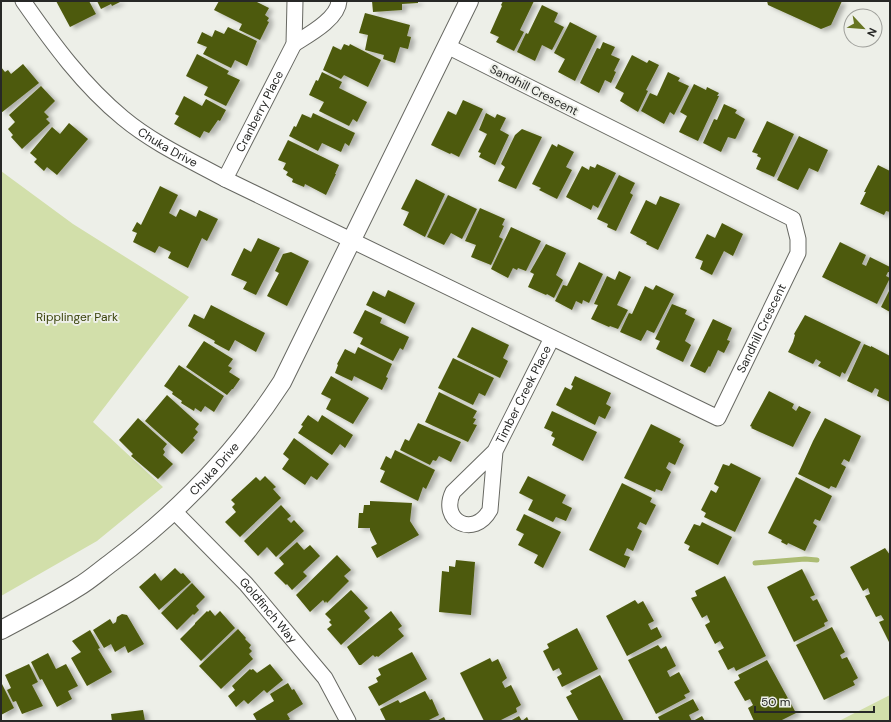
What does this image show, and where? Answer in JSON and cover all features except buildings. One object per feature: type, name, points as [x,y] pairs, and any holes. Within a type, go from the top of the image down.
[{"type":"street","name":"Chuka Drive","points":[[23,1],[54,46],[84,81],[124,119],[159,144],[225,179],[353,240]]},
{"type":"street","name":"Cranberry Place","points":[[225,179],[294,44],[295,1]]},
{"type":"street","name":"Cranberry Place","points":[[294,44],[330,19],[339,7],[339,1]]},
{"type":"street","name":"Chuka Drive","points":[[1,630],[78,587],[135,545],[174,511],[218,466],[255,422],[282,382],[470,1]]},
{"type":"street","name":"Sandhill Crescent","points":[[353,240],[718,418],[798,253],[798,239],[793,219],[447,46]]},
{"type":"street","name":"Timber Creek Place","points":[[495,451],[490,510],[481,522],[474,525],[460,523],[454,519],[450,513],[450,499],[453,492],[495,451],[552,338]]},
{"type":"street","name":"Goldfinch Way","points":[[174,511],[246,584],[325,678],[348,721]]},
{"type":"green space","name":"Ripplinger Park","points":[[1,171],[73,224],[189,297],[93,422],[163,487],[97,541],[1,596]]},
{"type":"green space","points":[[890,695],[890,721],[839,721]]},
{"type":"waterway","points":[[755,563],[805,559],[817,560]]}]
